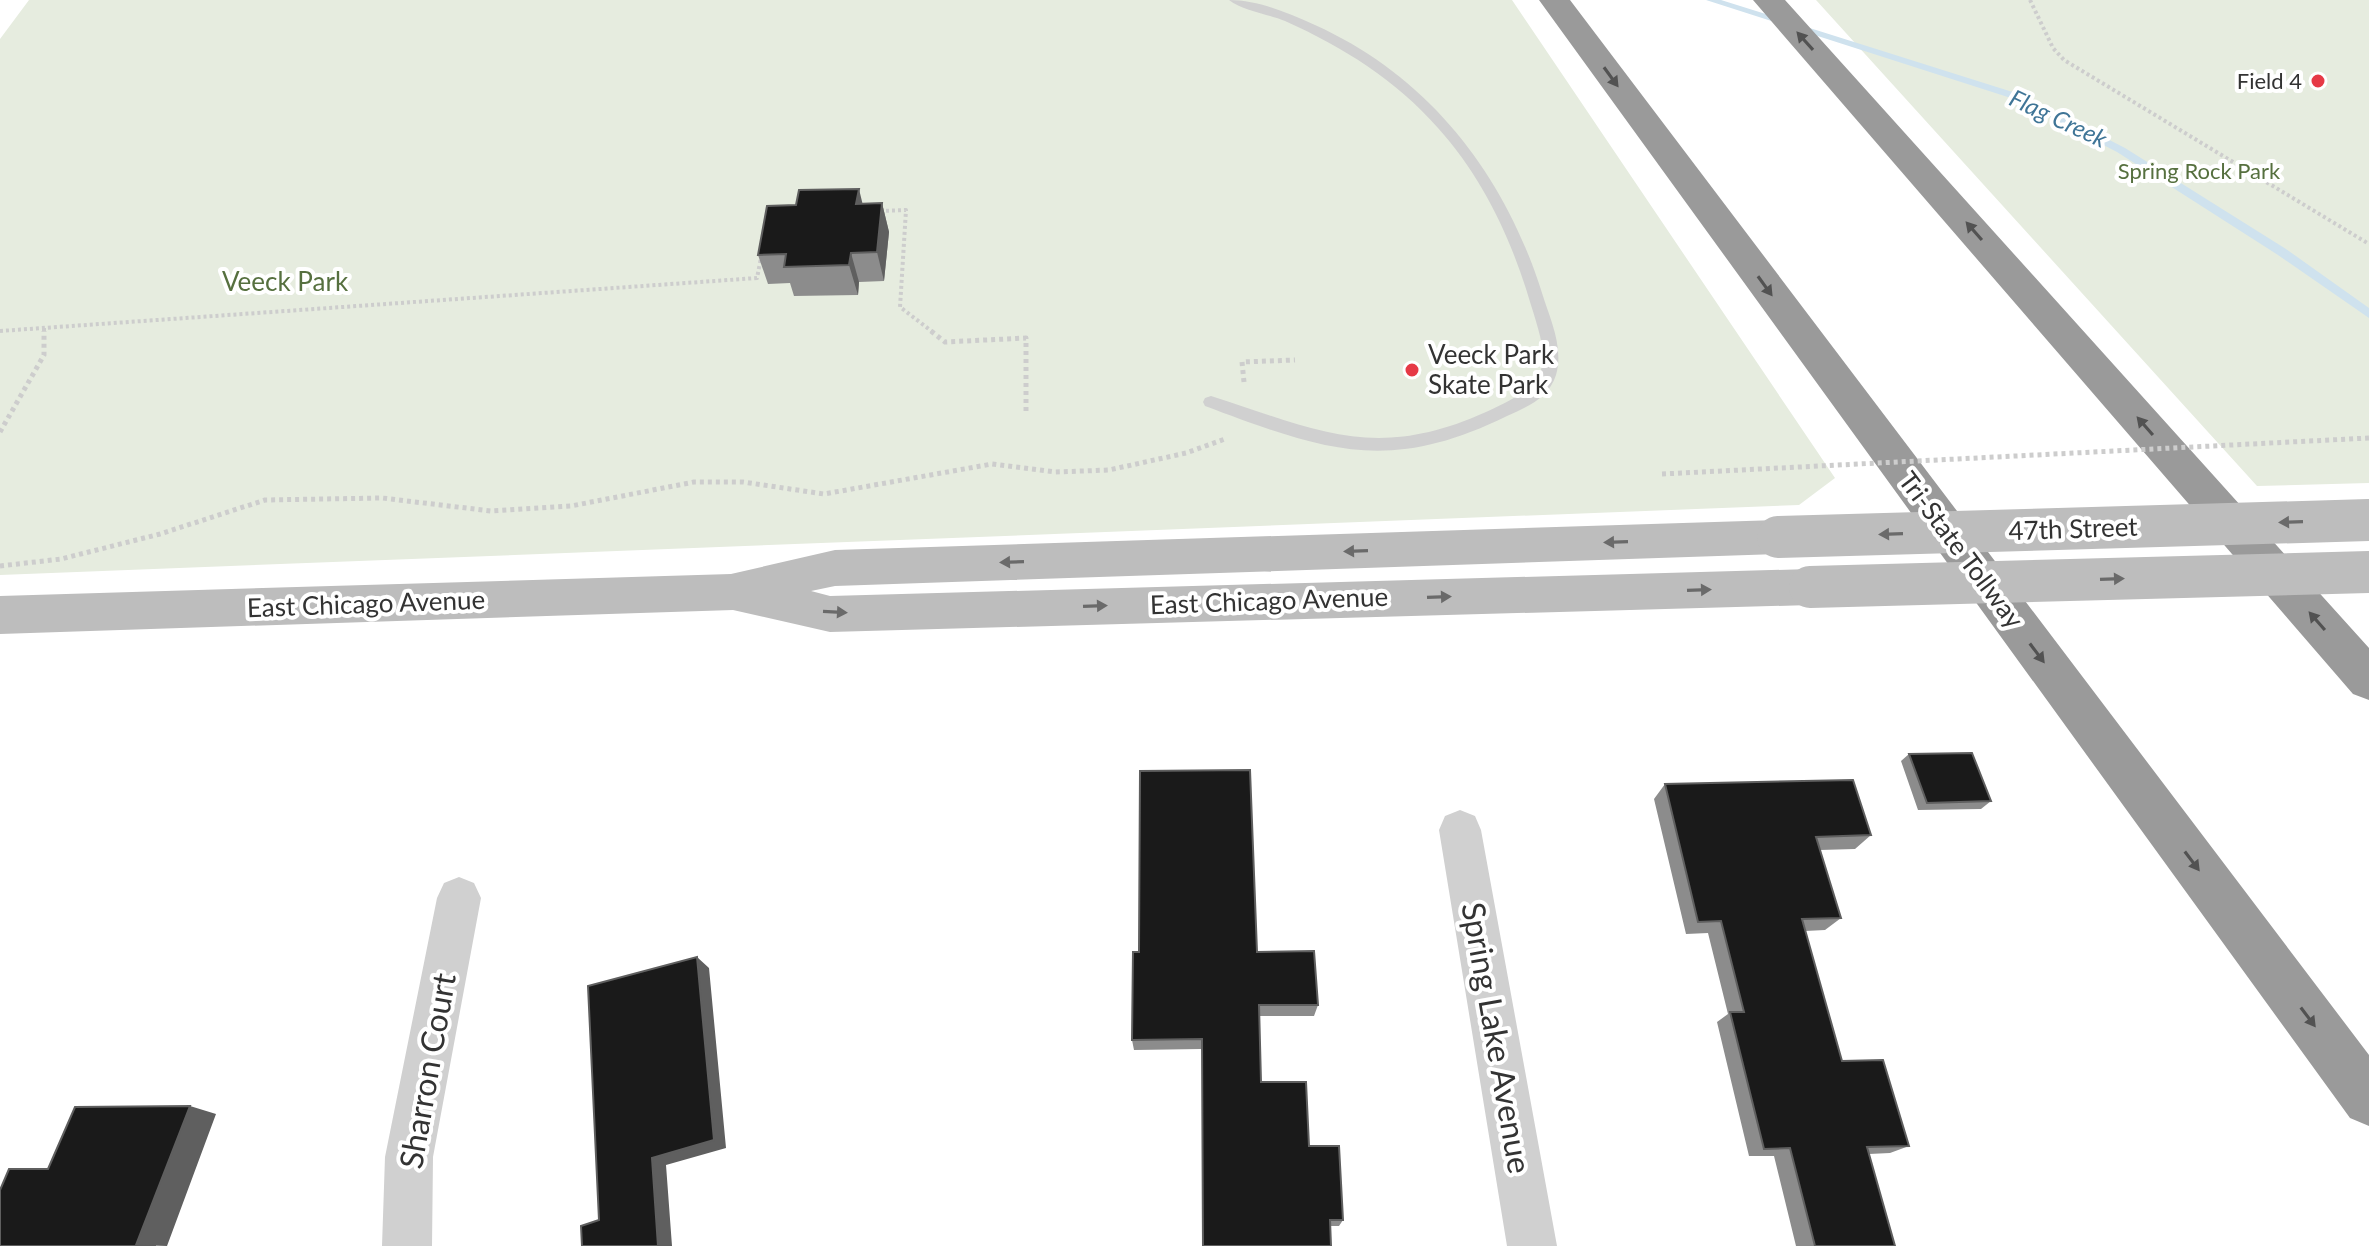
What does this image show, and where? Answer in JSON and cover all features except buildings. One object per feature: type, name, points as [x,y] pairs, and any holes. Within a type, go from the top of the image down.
[{"type":"highway","points":[[1768,0],[2369,680]]},
{"type":"highway","name":"Tri-State Tollway","points":[[1559,7],[2369,1099]]},
{"type":"main road","name":"47th Street","points":[[1778,537],[2369,520]]},
{"type":"main road","name":"East Chicago Avenue","points":[[0,615],[731,592],[835,568],[1778,537]]},
{"type":"main road","name":"47th Street","points":[[1810,587],[2369,572]]},
{"type":"main road","name":"East Chicago Avenue","points":[[731,592],[830,614],[1810,587]]},
{"type":"street","name":"Spring Lake Avenue","points":[[1460,830],[1532,1246]]},
{"type":"street","name":"Sharron Court","points":[[407,1246],[409,1157],[459,898]]},
{"type":"lane","points":[[1211,402],[1344,446],[1420,442],[1468,429],[1526,399],[1544,383],[1549,364],[1541,307],[1522,251],[1491,192],[1438,119],[1393,74],[1362,52],[1292,19],[1235,0]]},
{"type":"path","points":[[2030,0],[2053,48],[2064,60],[2369,244]]},
{"type":"path","points":[[876,211],[906,210],[900,307],[945,342],[1026,338],[1026,413]]},
{"type":"path","points":[[0,331],[757,278],[762,253]]},
{"type":"path","points":[[0,432],[44,355],[44,328]]},
{"type":"path","points":[[0,566],[72,556],[160,534],[265,500],[297,497],[382,498],[491,511],[571,506],[694,482],[743,482],[824,494],[992,464],[1055,472],[1109,470],[1214,444],[1239,434],[1248,422],[1242,362],[1295,360]]},
{"type":"path","points":[[1662,474],[2369,438]]},
{"type":"green space","name":"Veeck Park","points":[[29,0],[1512,0],[1835,478],[1799,505],[0,575],[0,39]]},
{"type":"green space","name":"Spring Rock Park","points":[[1816,0],[2369,0],[2369,483],[2257,486]]},
{"type":"waterway","name":"Flag Creek","points":[[1711,0],[2018,97],[2121,150],[2282,252],[2369,314]]},
{"type":"place","name":"Field 4","points":[[2318,81]]},
{"type":"place","name":"Veeck Park Skate Park","points":[[1412,370]]}]
